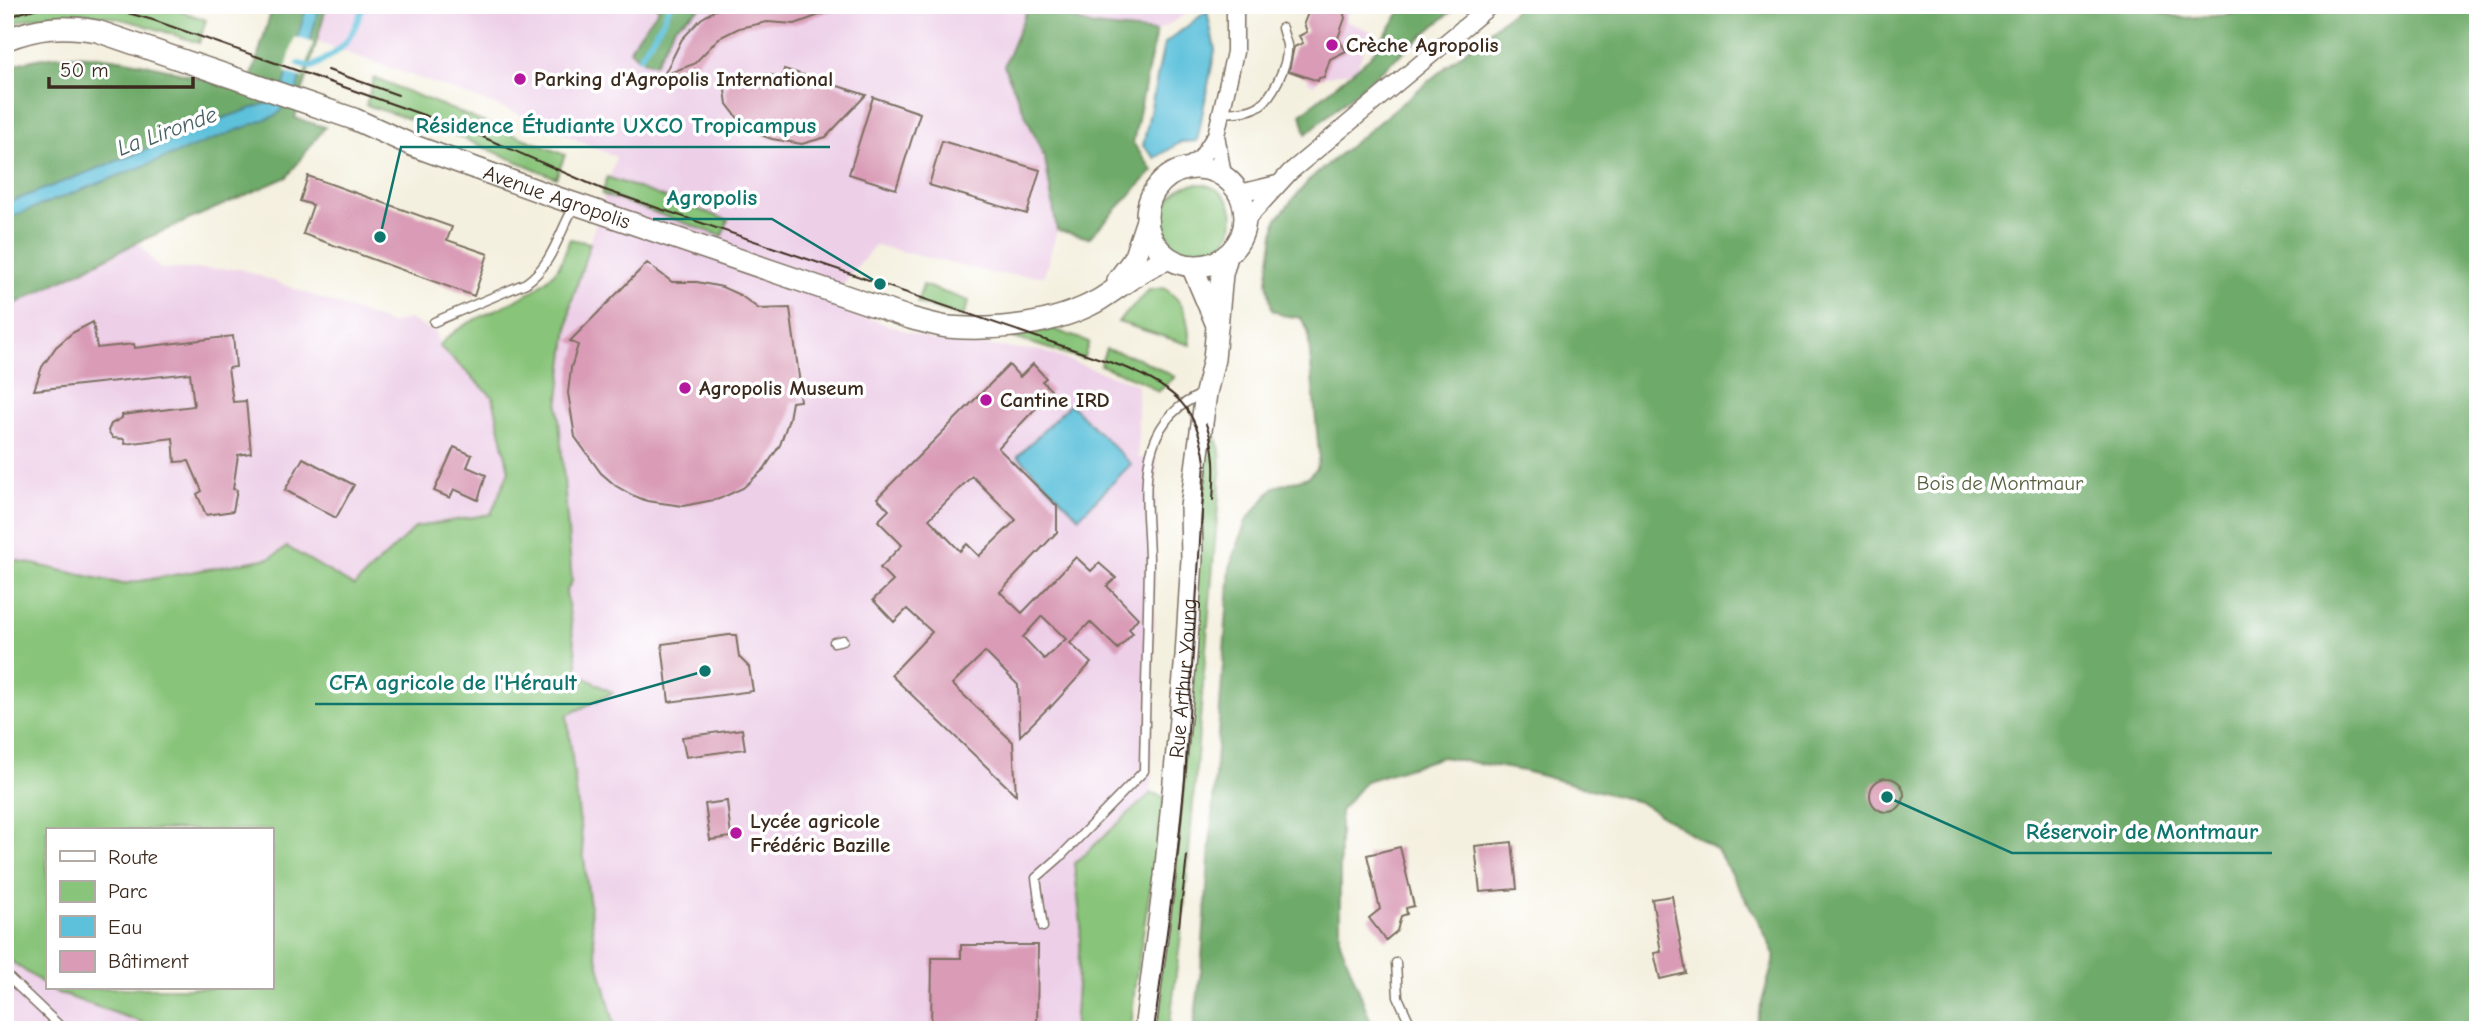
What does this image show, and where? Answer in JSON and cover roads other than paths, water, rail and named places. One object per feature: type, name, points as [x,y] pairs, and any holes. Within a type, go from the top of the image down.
[{"type":"street","points":[[1185,169],[1208,169],[1223,175],[1240,193],[1245,221],[1239,240],[1227,256],[1214,264],[1181,265],[1168,259],[1154,244],[1147,220],[1151,198],[1157,188],[1174,173],[1201,158],[1216,135],[1235,52],[1235,5]]},
{"type":"street","points":[[1245,221],[1279,183],[1491,5]]},
{"type":"street","name":"Avenue Agropolis","points":[[5,40],[49,27],[97,31],[354,119],[414,146],[576,204],[910,318],[946,327],[1023,325],[1068,313],[1100,299],[1144,269],[1168,259]]},
{"type":"street","points":[[1216,135],[1223,175]]},
{"type":"street","points":[[1240,193],[1279,183]]},
{"type":"street","name":"Avenue Agropolis","points":[[1111,290],[1134,259],[1147,220]]},
{"type":"street","name":"Rue Arthur Young","points":[[1145,1030],[1172,813],[1186,656],[1192,559],[1191,508],[1206,393],[1219,328],[1227,256]]},
{"type":"street","points":[[1192,266],[1219,328]]},
{"type":"lane","points":[[1221,113],[1255,108],[1273,90],[1282,71],[1287,46],[1282,29]]},
{"type":"lane","points":[[434,321],[526,283],[536,276],[554,251],[564,224],[576,204]]},
{"type":"lane","points":[[1042,927],[1036,878],[1060,857],[1143,771],[1149,560],[1147,474],[1158,433],[1170,416],[1185,401],[1206,393]]},
{"type":"lane","points":[[1396,963],[1398,997],[1413,1030]]},
{"type":"lane","points":[[5,974],[64,1030]]},
{"type":"water","name":"La Lironde","points":[[307,5],[320,5],[297,89],[277,115],[5,219],[5,204],[161,144],[200,126],[265,104],[284,85]]},
{"type":"water","points":[[1207,11],[1215,50],[1197,141],[1181,142],[1155,158],[1143,146],[1164,44]]},
{"type":"water","points":[[1070,404],[1131,464],[1079,517],[1018,456]]},
{"type":"waterway","points":[[299,64],[312,67],[340,49],[351,35],[364,5]]},
{"type":"waterway","points":[[640,57],[670,5]]},
{"type":"tram line","points":[[5,20],[49,5]]},
{"type":"tram line","points":[[99,5],[153,20],[469,131],[602,189],[1127,368],[1171,393],[1190,414],[1197,427],[1205,462],[1185,778],[1154,1030]]},
{"type":"tram line","points":[[328,70],[398,95]]},
{"type":"tram line","points":[[1206,424],[1214,462],[1213,500]]},
{"type":"tram line","points":[[1179,926],[1187,856]]},
{"type":"place","name":"Crèche Agropolis","points":[[1332,45]]},
{"type":"place","name":"Parking d'Agropolis International","points":[[520,79]]},
{"type":"place","name":"Résidence Étudiante UXCO Tropicampus","points":[[380,237]]},
{"type":"place","name":"Agropolis","points":[[880,284]]},
{"type":"place","name":"Agropolis Museum","points":[[685,388]]},
{"type":"place","name":"Cantine IRD","points":[[986,400]]},
{"type":"place","name":"CFA agricole de l'Hérault","points":[[705,671]]},
{"type":"place","name":"Réservoir de Montmaur","points":[[1887,797]]},
{"type":"place","name":"Lycée agricole Frédéric Bazille","points":[[736,833]]},
{"type":"park label","name":"Bois de Montmaur","points":[[2000,483]]}]
